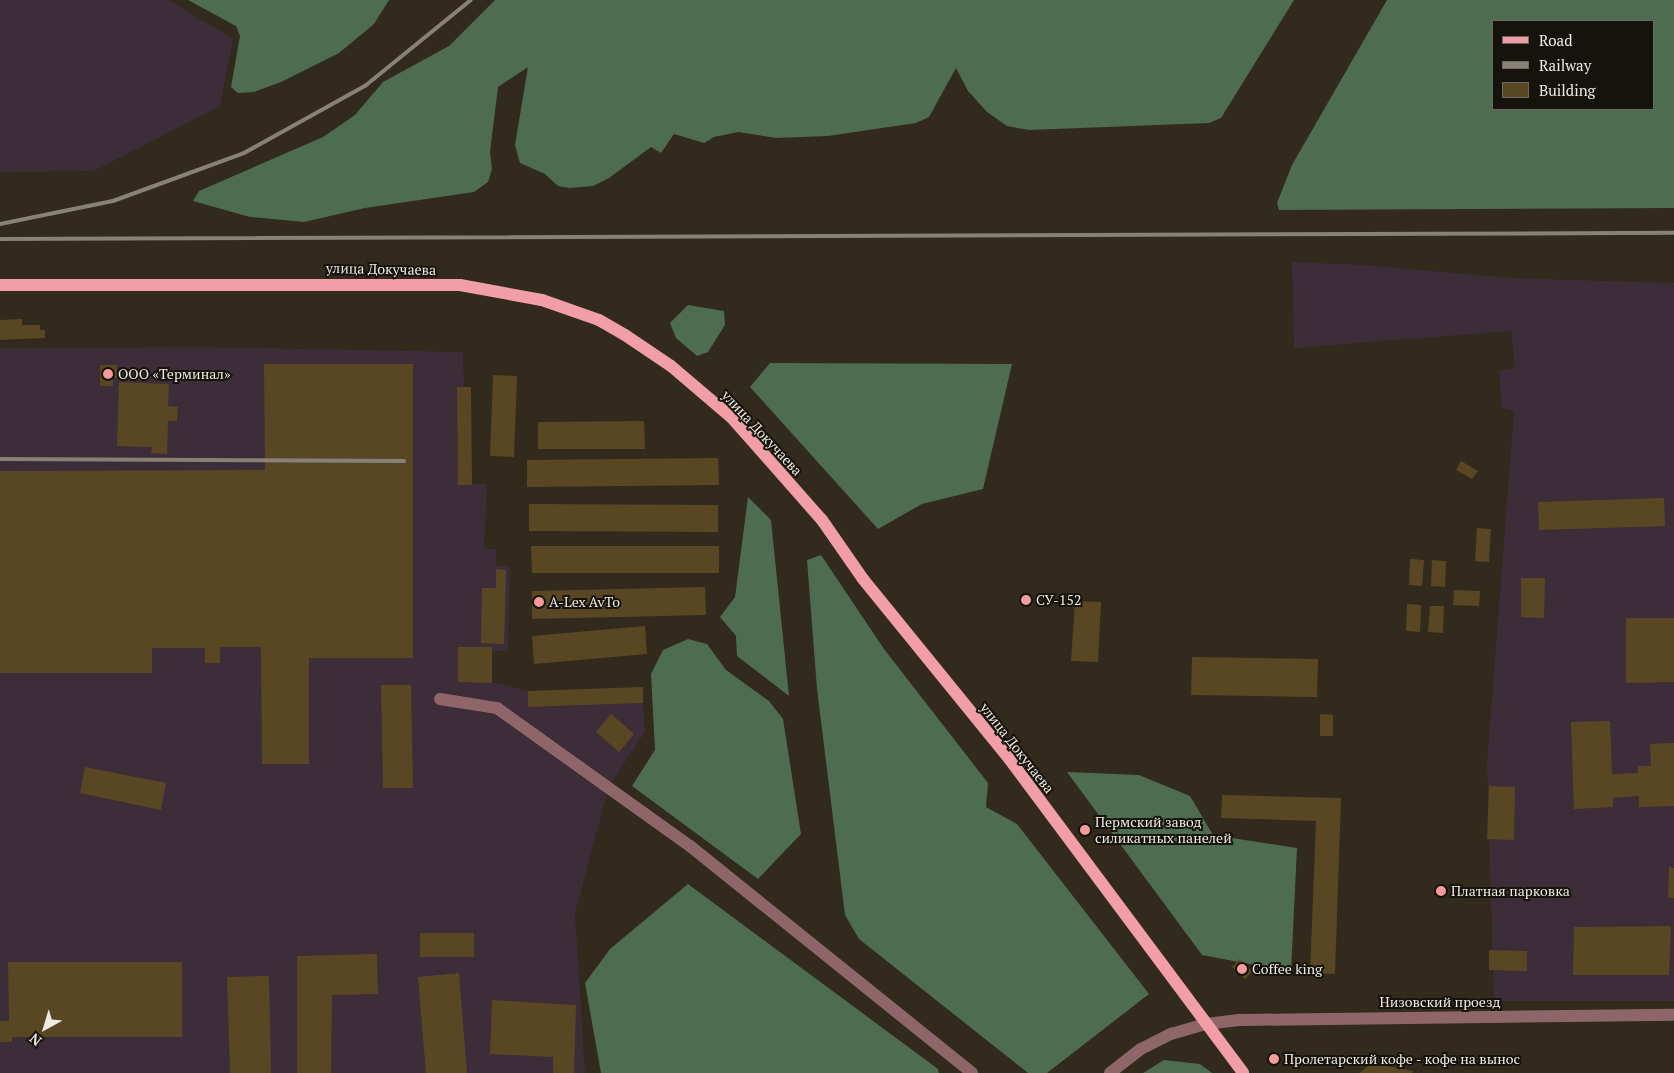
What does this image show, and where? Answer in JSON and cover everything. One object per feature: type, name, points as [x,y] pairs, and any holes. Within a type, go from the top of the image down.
[{"type":"main road","name":"улица Докучаева","points":[[0,285],[460,285],[550,303],[599,320],[625,334],[671,366],[732,418],[822,520],[863,579],[1010,760],[1243,1073]]},
{"type":"street","points":[[440,699],[497,708],[690,846],[972,1073]]},
{"type":"street","name":"Низовский проезд","points":[[1110,1073],[1140,1049],[1171,1034],[1206,1024],[1303,1018],[1674,1014]]},
{"type":"shaded area","points":[[0,0],[169,0],[233,39],[220,106],[94,171],[0,172]]},
{"type":"shaded area","points":[[1292,262],[1364,265],[1510,278],[1674,283],[1674,1001],[1494,1001],[1487,763],[1514,411],[1502,408],[1499,371],[1515,368],[1511,331],[1294,348]]},
{"type":"shaded area","points":[[201,347],[463,352],[464,387],[457,387],[458,485],[487,484],[484,549],[496,549],[496,566],[510,566],[508,651],[492,651],[492,682],[528,691],[529,707],[643,703],[645,732],[609,786],[575,913],[585,1073],[0,1073],[0,348]]},
{"type":"green space","points":[[188,0],[389,0],[374,24],[339,53],[281,82],[254,92],[238,93],[231,87],[240,36],[236,26]]},
{"type":"green space","points":[[495,0],[1294,0],[1221,118],[1209,123],[1029,130],[1007,126],[987,112],[968,91],[956,68],[929,117],[916,123],[828,136],[776,138],[738,132],[714,137],[704,143],[674,134],[661,153],[651,147],[609,178],[593,186],[570,188],[558,186],[545,174],[520,163],[515,145],[528,67],[498,87],[490,152],[492,169],[488,182],[474,192],[365,208],[304,222],[250,217],[193,201],[199,191],[323,137],[355,115],[383,82],[449,46]]},
{"type":"green space","points":[[1387,0],[1674,0],[1674,208],[1279,210],[1277,203],[1292,165]]},
{"type":"green space","points":[[688,305],[724,311],[725,325],[708,352],[697,356],[676,338],[670,323]]},
{"type":"green space","points":[[770,363],[1012,364],[983,489],[922,504],[878,529],[750,387]]},
{"type":"green space","points":[[748,497],[771,520],[789,696],[737,656],[736,636],[720,617],[735,597]]},
{"type":"green space","points":[[821,555],[884,649],[988,783],[986,807],[1017,824],[1149,994],[1047,1073],[1028,1073],[859,939],[845,915],[817,689],[807,560]]},
{"type":"green space","points":[[688,639],[707,644],[726,670],[769,701],[783,719],[801,834],[758,879],[632,786],[655,750],[651,674],[663,650]]},
{"type":"green space","points":[[1067,772],[1139,775],[1190,796],[1213,835],[1297,848],[1291,972],[1202,955]]},
{"type":"green space","points":[[688,884],[938,1069],[939,1073],[601,1073],[585,983],[610,949]]},
{"type":"green space","points":[[1164,1060],[1200,1064],[1212,1073],[1143,1073]]},
{"type":"building","points":[[22,319],[22,325],[40,325],[40,330],[45,330],[45,338],[0,340],[0,320]]},
{"type":"building","points":[[264,364],[413,364],[413,658],[309,658],[309,764],[262,764],[261,647],[220,647],[220,663],[205,663],[205,648],[152,648],[152,673],[0,673],[0,471],[265,470]]},
{"type":"building","points":[[100,365],[117,365],[117,378],[113,378],[113,386],[100,386]]},
{"type":"building","points":[[493,375],[517,376],[514,457],[490,456]]},
{"type":"building","points":[[119,382],[169,384],[168,406],[178,407],[177,421],[168,421],[167,454],[151,453],[152,447],[117,446]]},
{"type":"building","points":[[457,387],[471,387],[472,485],[458,485]]},
{"type":"building","points":[[644,421],[645,449],[538,449],[538,422]]},
{"type":"building","points":[[718,458],[719,485],[527,487],[527,460]]},
{"type":"building","points":[[1461,461],[1478,471],[1472,479],[1456,470]]},
{"type":"building","points":[[1664,498],[1665,526],[1539,530],[1538,502]]},
{"type":"building","points":[[529,504],[718,505],[718,532],[529,531]]},
{"type":"building","points":[[1477,528],[1491,529],[1489,562],[1475,561]]},
{"type":"building","points":[[531,546],[719,546],[719,573],[532,573]]},
{"type":"building","points":[[1410,559],[1424,560],[1422,586],[1409,585]]},
{"type":"building","points":[[1432,560],[1446,561],[1445,587],[1431,586]]},
{"type":"building","points":[[496,569],[506,570],[504,644],[481,643],[482,588],[496,588]]},
{"type":"building","points":[[1521,578],[1545,578],[1544,618],[1521,617]]},
{"type":"building","points":[[705,587],[706,615],[532,619],[532,591]]},
{"type":"building","points":[[1454,590],[1480,591],[1479,606],[1453,605]]},
{"type":"building","points":[[1075,601],[1101,602],[1098,662],[1071,661]]},
{"type":"building","points":[[1407,604],[1421,605],[1420,632],[1406,631]]},
{"type":"building","points":[[1430,606],[1444,606],[1443,633],[1428,632]]},
{"type":"building","points":[[1626,618],[1674,618],[1674,682],[1626,683]]},
{"type":"building","points":[[645,626],[647,654],[534,664],[532,636]]},
{"type":"building","points":[[458,647],[492,647],[492,683],[458,682]]},
{"type":"building","points":[[1192,657],[1318,659],[1317,697],[1191,695]]},
{"type":"building","points":[[381,685],[411,685],[413,788],[383,788]]},
{"type":"building","points":[[643,687],[643,703],[528,707],[528,691]]},
{"type":"building","points":[[611,714],[634,734],[619,752],[596,732]]},
{"type":"building","points":[[1320,714],[1333,715],[1333,736],[1320,736]]},
{"type":"building","points":[[1610,721],[1612,774],[1638,773],[1638,766],[1651,766],[1650,744],[1674,743],[1674,806],[1639,807],[1639,796],[1613,798],[1613,807],[1574,809],[1571,722]]},
{"type":"building","points":[[85,767],[166,783],[161,810],[80,793]]},
{"type":"building","points":[[1489,786],[1515,787],[1514,840],[1487,839]]},
{"type":"building","points":[[1222,795],[1341,798],[1335,974],[1310,973],[1316,821],[1221,818]]},
{"type":"building","points":[[1669,867],[1674,868],[1674,898],[1668,898]]},
{"type":"building","points":[[1671,926],[1669,975],[1573,975],[1574,927]]},
{"type":"building","points":[[420,933],[474,933],[474,957],[420,957]]},
{"type":"building","points":[[1489,950],[1527,951],[1527,971],[1489,970]]},
{"type":"building","points":[[377,954],[378,994],[332,995],[331,1073],[297,1073],[297,956]]},
{"type":"building","name":"Coffee king","points":[[1239,959],[1253,971],[1245,979],[1232,967]]},
{"type":"building","points":[[8,962],[182,962],[182,1037],[12,1037],[12,1042],[0,1042],[0,1021],[9,1021]]},
{"type":"building","points":[[459,973],[467,1073],[426,1073],[418,977]]},
{"type":"building","points":[[269,976],[271,1073],[230,1073],[227,977]]},
{"type":"building","points":[[492,1000],[576,1005],[574,1073],[553,1073],[553,1057],[490,1054]]},
{"type":"building","points":[[1372,1063],[1413,1071],[1412,1073],[1359,1073]]},
{"type":"railway","points":[[0,224],[113,201],[244,153],[365,86],[471,0]]},
{"type":"railway","points":[[0,239],[1674,233]]},
{"type":"railway","points":[[0,459],[404,461]]},
{"type":"place","name":"ООО «Терминал»","points":[[108,374]]},
{"type":"place","name":"СУ-152","points":[[1026,600]]},
{"type":"place","name":"A-Lex AvTo","points":[[539,602]]},
{"type":"place","name":"Пермский завод силикатных панелей","points":[[1085,830]]},
{"type":"place","name":"Платная парковка","points":[[1441,891]]},
{"type":"place","name":"Coffee king","points":[[1242,969]]},
{"type":"place","name":"Пролетарский кофе - кофе на вынос","points":[[1274,1059]]}]
